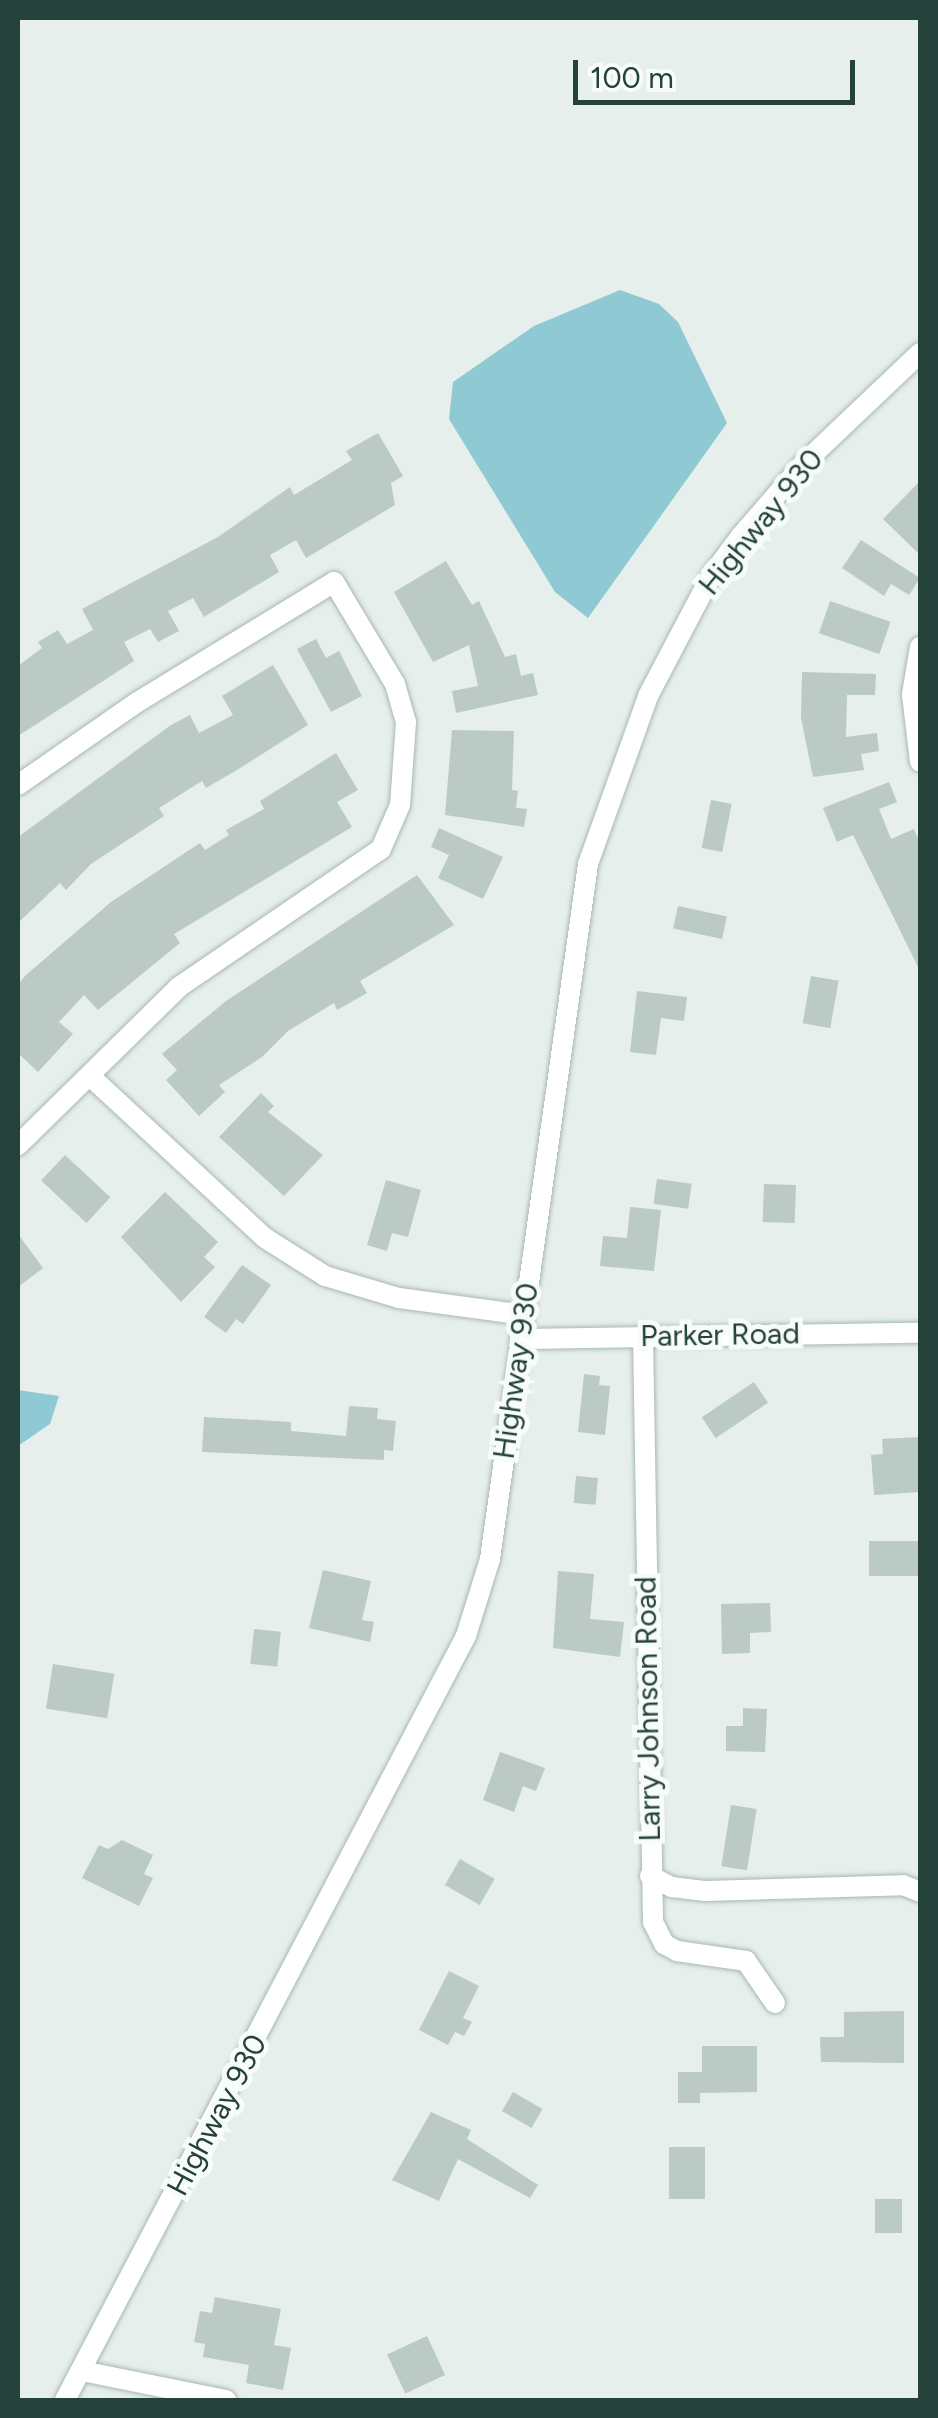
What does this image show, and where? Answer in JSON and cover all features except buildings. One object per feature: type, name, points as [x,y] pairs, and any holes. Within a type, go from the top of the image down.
[{"type":"street","name":"Highway 930","points":[[65,2400],[459,1654],[490,1559],[588,864],[648,696],[711,576],[742,536],[804,462],[920,353]]},
{"type":"street","points":[[18,784],[136,703],[334,582],[403,704],[408,746],[390,840],[364,865],[179,987],[18,1146]]},
{"type":"street","points":[[920,647],[912,694],[920,762]]},
{"type":"street","points":[[91,1077],[266,1238],[325,1276],[399,1298],[524,1315]]},
{"type":"street","name":"Parker Road","points":[[520,1339],[920,1332]]},
{"type":"street","name":"Larry Johnson Road","points":[[643,1336],[650,1876],[654,1922],[664,1944],[690,1955],[746,1961],[775,2002]]},
{"type":"street","points":[[650,1876],[672,1887],[706,1891],[903,1885],[920,1892]]},
{"type":"street","points":[[82,2371],[226,2400]]},
{"type":"water","points":[[620,290],[659,304],[678,322],[727,423],[588,618],[555,592],[449,419],[453,382],[534,326]]},
{"type":"water","points":[[18,1390],[59,1396],[50,1424],[18,1446]]}]
